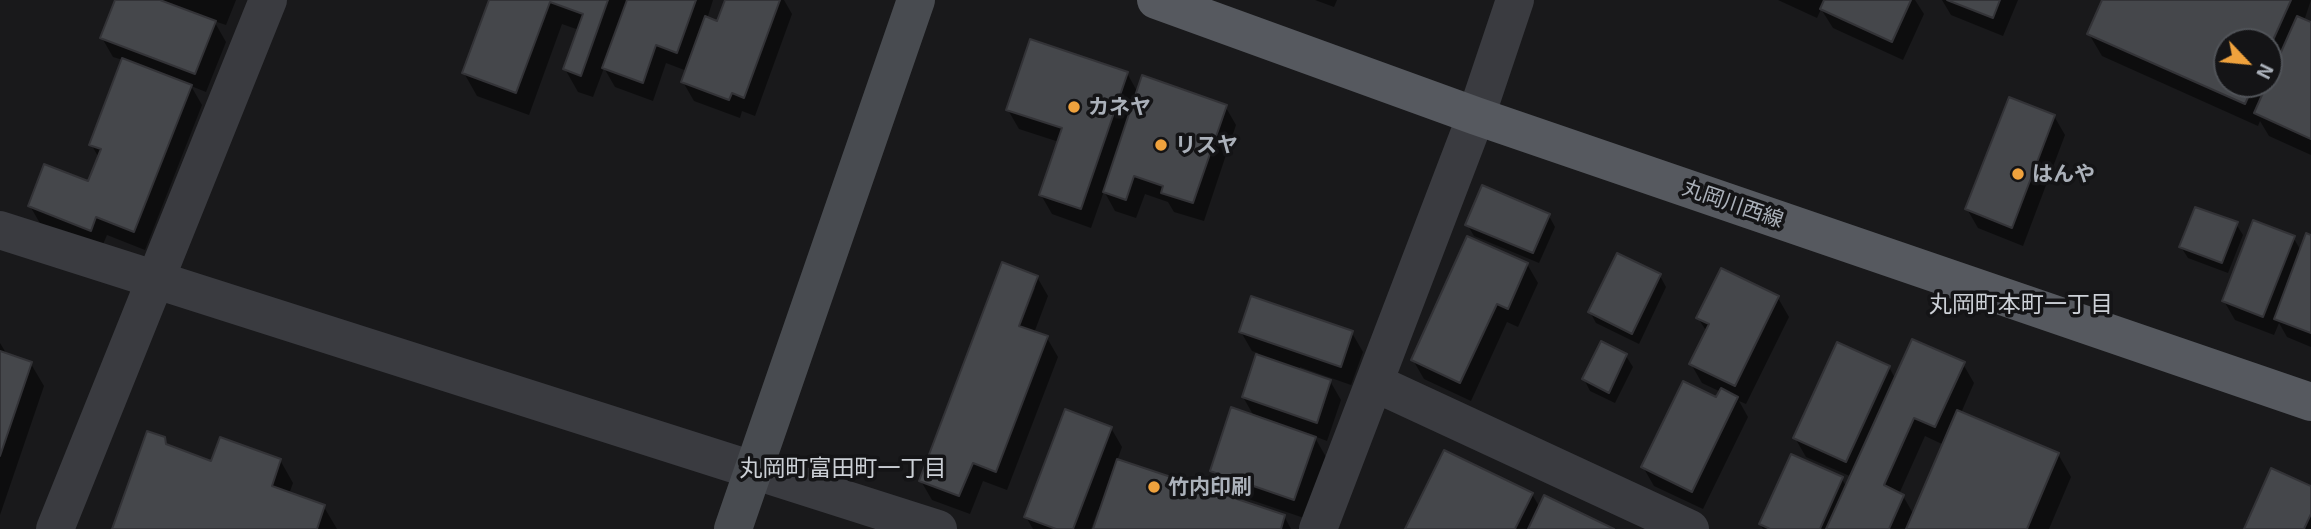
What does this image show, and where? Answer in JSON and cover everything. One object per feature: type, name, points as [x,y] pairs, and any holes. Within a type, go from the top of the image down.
[{"type":"main road","name":"丸岡川西線","points":[[1156,0],[1476,116],[2311,402]]},
{"type":"street","points":[[55,529],[268,0]]},
{"type":"street","points":[[733,529],[916,0]]},
{"type":"street","points":[[1318,529],[1476,116],[1515,0]]},
{"type":"street","points":[[0,230],[938,529]]},
{"type":"street","points":[[1374,383],[1690,529]]},
{"type":"building","points":[[115,0],[160,0],[216,21],[195,74],[100,38]]},
{"type":"building","points":[[489,0],[608,0],[581,76],[563,69],[583,14],[550,2],[516,93],[462,73]]},
{"type":"building","points":[[627,0],[696,0],[677,53],[656,45],[643,83],[602,68]]},
{"type":"building","points":[[725,0],[780,0],[744,98],[732,93],[729,100],[681,82],[705,16],[717,21]]},
{"type":"building","points":[[1824,0],[1911,0],[1892,42],[1820,9]]},
{"type":"building","points":[[1947,0],[2000,0],[1993,18]]},
{"type":"building","points":[[2102,0],[2291,0],[2278,28],[2213,28],[2213,90],[2087,34]]},
{"type":"building","points":[[2297,16],[2311,22],[2311,139],[2254,113],[2261,98],[2283,98],[2283,48]]},
{"type":"building","points":[[1030,39],[1128,72],[1081,209],[1039,195],[1062,128],[1006,110]]},
{"type":"building","points":[[122,58],[192,85],[134,232],[96,217],[91,231],[28,206],[44,164],[88,181],[101,149],[89,145]]},
{"type":"building","points":[[1142,75],[1227,105],[1193,203],[1161,193],[1163,186],[1134,176],[1126,200],[1103,192]]},
{"type":"building","points":[[2009,97],[2055,115],[2012,228],[1965,209]]},
{"type":"building","points":[[2231,98],[2248,98],[2245,104]]},
{"type":"building","points":[[1482,185],[1550,214],[1533,253],[1465,225]]},
{"type":"building","points":[[2195,207],[2238,222],[2222,263],[2179,247]]},
{"type":"building","points":[[2253,220],[2295,236],[2263,317],[2222,301]]},
{"type":"building","points":[[2306,233],[2311,235],[2311,333],[2274,319]]},
{"type":"building","points":[[1467,236],[1528,263],[1508,309],[1497,304],[1460,383],[1411,360]]},
{"type":"building","points":[[1617,253],[1661,274],[1632,334],[1588,312]]},
{"type":"building","points":[[1002,262],[1038,276],[1019,326],[1048,336],[996,472],[973,463],[959,496],[919,481]]},
{"type":"building","points":[[1721,268],[1779,296],[1735,386],[1689,364],[1709,324],[1696,318]]},
{"type":"building","points":[[1251,296],[1353,331],[1341,367],[1239,332]]},
{"type":"building","points":[[1912,339],[1965,362],[1935,427],[1914,418],[1884,485],[1904,495],[1889,529],[1826,529]]},
{"type":"building","points":[[1601,341],[1627,354],[1609,393],[1582,379]]},
{"type":"building","points":[[1837,342],[1890,366],[1846,462],[1793,438]]},
{"type":"building","points":[[0,351],[32,362],[0,456]]},
{"type":"building","points":[[1256,354],[1331,380],[1317,423],[1242,397]]},
{"type":"building","points":[[1683,381],[1716,397],[1721,388],[1738,397],[1692,492],[1641,467]]},
{"type":"building","points":[[1231,407],[1316,437],[1294,500],[1210,471]]},
{"type":"building","points":[[1065,409],[1112,427],[1073,529],[1056,529],[1024,517]]},
{"type":"building","points":[[1957,410],[2059,453],[2027,529],[1906,529]]},
{"type":"building","points":[[147,431],[165,437],[166,444],[211,461],[220,437],[281,459],[272,486],[325,505],[317,529],[112,529]]},
{"type":"building","points":[[1444,450],[1533,493],[1515,529],[1405,529]]},
{"type":"building","points":[[1791,454],[1843,477],[1820,529],[1770,529],[1759,524]]},
{"type":"building","name":"竹内印刷","points":[[1117,459],[1285,515],[1281,529],[1093,529]]},
{"type":"building","points":[[2271,468],[2311,486],[2311,514],[2304,529],[2244,529]]},
{"type":"building","points":[[1544,495],[1614,529],[1528,529]]},
{"type":"place","name":"カネヤ","points":[[1074,107]]},
{"type":"place","name":"リスヤ","points":[[1161,145]]},
{"type":"place","name":"はんや","points":[[2018,174]]},
{"type":"place","name":"竹内印刷","points":[[1154,487]]},
{"type":"district","name":"丸岡町本町一丁目","points":[[2021,304]]},
{"type":"district","name":"丸岡町富田町一丁目","points":[[843,468]]}]
